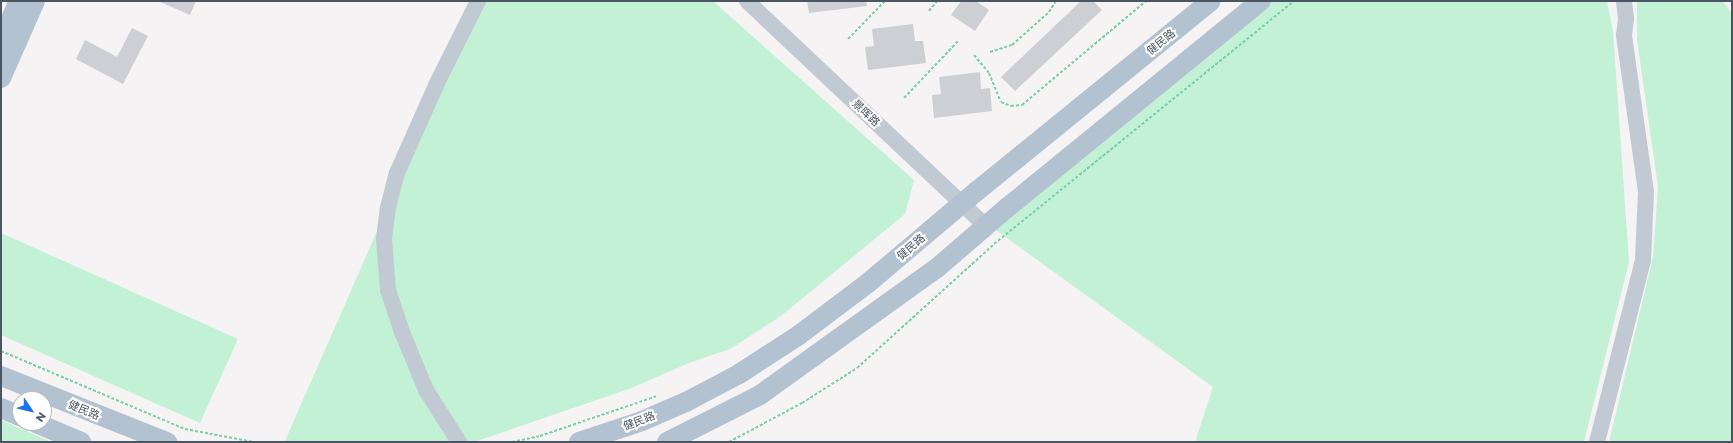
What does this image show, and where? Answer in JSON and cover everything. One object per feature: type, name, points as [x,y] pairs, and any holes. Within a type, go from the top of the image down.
[{"type":"main road","points":[[1,41],[19,1]]},
{"type":"main road","points":[[1,78],[35,1]]},
{"type":"main road","name":"健民路","points":[[578,442],[649,418],[739,374],[799,336],[868,283],[963,203],[1211,1]]},
{"type":"main road","points":[[667,442],[760,395],[937,268],[985,225],[1261,1]]},
{"type":"main road","name":"健民路","points":[[1,376],[167,442]]},
{"type":"main road","points":[[1,408],[12,413]]},
{"type":"main road","points":[[52,430],[81,442]]},
{"type":"street","points":[[459,442],[426,390],[402,332],[388,290],[384,239],[388,208],[397,173],[437,83],[478,1]]},
{"type":"street","name":"景晖路","points":[[747,1],[985,225]]},
{"type":"street","points":[[1596,442],[1643,260],[1646,192],[1624,35],[1626,18],[1624,1]]},
{"type":"path","points":[[848,39],[885,1]]},
{"type":"path","points":[[929,11],[937,1]]},
{"type":"path","points":[[990,52],[1012,45],[1049,12],[1056,1]]},
{"type":"path","points":[[974,54],[989,73],[1001,102],[1011,106],[1022,105],[1146,1]]},
{"type":"path","points":[[729,442],[802,403],[857,368],[994,244],[1294,1]]},
{"type":"path","points":[[904,98],[958,41]]},
{"type":"path","points":[[1,351],[185,429],[254,442]]},
{"type":"path","points":[[512,442],[540,436],[662,394]]},
{"type":"green space","points":[[478,1],[713,1],[914,180],[905,214],[781,316],[730,349],[689,363],[629,389],[474,442],[285,441]]},
{"type":"green space","points":[[1270,1],[1607,1],[1613,31],[1629,262],[1584,442],[1195,442],[1213,387],[993,228]]},
{"type":"green space","points":[[1637,1],[1722,1],[1732,13],[1732,442],[1609,442],[1653,257],[1658,186],[1637,40]]},
{"type":"green space","points":[[1,233],[238,339],[200,423],[1,335]]},
{"type":"green space","points":[[1,420],[12,425],[12,431],[26,431],[51,442],[1,442]]},
{"type":"building","points":[[158,1],[196,1],[190,15]]},
{"type":"building","points":[[807,1],[866,1],[867,6],[809,13]]},
{"type":"building","points":[[961,1],[976,1],[989,10],[975,31],[951,15]]},
{"type":"building","points":[[1081,1],[1093,1],[1102,10],[1015,91],[1001,77]]},
{"type":"building","points":[[913,24],[915,41],[923,41],[926,63],[868,70],[865,47],[874,46],[872,29]]},
{"type":"building","points":[[132,28],[148,36],[123,84],[76,59],[85,40],[117,57]]},
{"type":"building","points":[[980,72],[981,89],[990,88],[992,111],[934,118],[932,95],[941,94],[939,77]]}]
